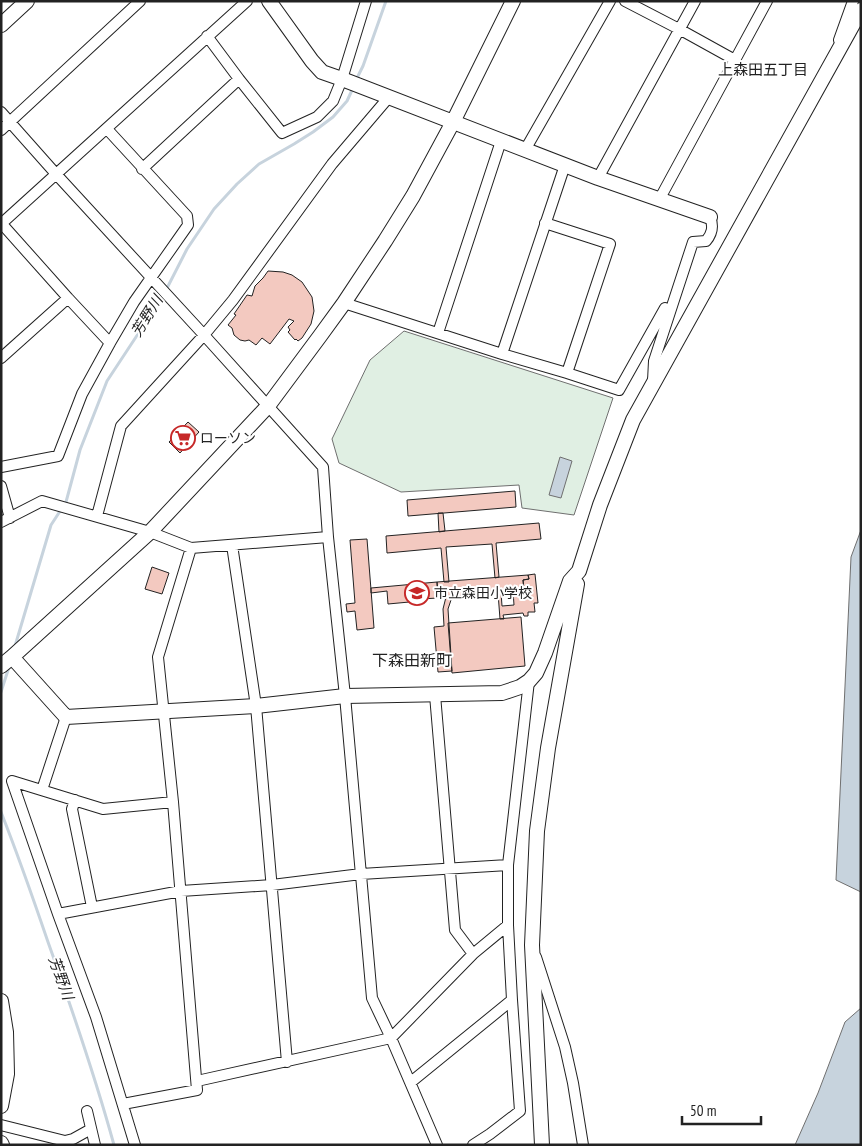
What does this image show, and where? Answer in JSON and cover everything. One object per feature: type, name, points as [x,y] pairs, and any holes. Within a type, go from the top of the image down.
[{"type":"street","points":[[1,25],[27,1]]},
{"type":"street","points":[[1,130],[140,1]]},
{"type":"street","points":[[110,342],[1,224],[247,1]]},
{"type":"street","points":[[269,1],[312,62],[322,72],[598,178],[710,217],[712,234],[706,241],[693,242],[677,288],[654,361],[653,384]]},
{"type":"street","points":[[207,36],[282,133],[317,117],[333,100],[345,80],[366,1]]},
{"type":"street","points":[[1,666],[150,532],[268,406],[344,303],[413,196],[453,122],[513,1]]},
{"type":"street","points":[[525,150],[610,1]]},
{"type":"street","points":[[625,1],[735,60]]},
{"type":"street","points":[[598,178],[695,1]]},
{"type":"street","points":[[659,200],[766,1]]},
{"type":"street","points":[[828,71],[853,1]]},
{"type":"street","points":[[542,1145],[532,945],[538,822],[548,748],[579,571],[600,505],[634,420],[861,10]]},
{"type":"street","points":[[142,168],[239,79]]},
{"type":"street","points":[[97,516],[122,426],[233,300],[332,164],[389,97]]},
{"type":"street","points":[[1,112],[323,467],[328,537],[346,696],[372,998],[411,1082],[437,1145]]},
{"type":"street","points":[[1,468],[58,456],[82,394],[110,342],[134,302],[188,225],[187,216],[107,129]]},
{"type":"street","points":[[438,334],[500,141]]},
{"type":"street","points":[[502,354],[564,165]]},
{"type":"street","points":[[545,223],[610,244],[567,373]]},
{"type":"street","points":[[344,303],[619,390],[677,288]]},
{"type":"street","points":[[1,358],[68,298]]},
{"type":"street","points":[[1,486],[6,520],[42,501],[150,532],[191,548],[328,537]]},
{"type":"street","points":[[232,545],[256,706],[287,1062]]},
{"type":"street","points":[[123,1104],[197,1090],[173,802],[158,657],[191,548]]},
{"type":"street","points":[[66,717],[256,706],[346,696],[502,694],[520,687],[536,673],[545,653],[570,581],[579,571]]},
{"type":"street","points":[[12,657],[66,717]]},
{"type":"street","points":[[473,1145],[490,1140],[520,1111],[508,925],[508,865],[529,681]]},
{"type":"street","points":[[435,695],[455,930],[474,954]]},
{"type":"street","points":[[42,790],[66,717]]},
{"type":"street","points":[[135,1145],[96,1017],[12,781],[103,808],[173,802]]},
{"type":"street","points":[[76,800],[72,809],[92,907]]},
{"type":"street","points":[[58,914],[181,891],[272,884],[361,874],[508,865]]},
{"type":"street","points":[[197,1082],[391,1038],[474,954],[508,925]]},
{"type":"street","points":[[532,945],[565,1047],[583,1145]]},
{"type":"street","points":[[411,1082],[512,1000]]},
{"type":"street","points":[[1,1001],[6,1032],[7,1074],[1,1106]]},
{"type":"street","points":[[87,1111],[95,1145]]},
{"type":"street","points":[[1,1125],[65,1141],[73,1139],[91,1129]]},
{"type":"green space","points":[[404,331],[613,398],[574,515],[522,508],[519,485],[401,492],[339,463],[332,439],[370,360]]},
{"type":"shaded area","points":[[560,457],[572,461],[561,498],[549,495]]},
{"type":"shaded area","points":[[861,530],[861,892],[836,880],[851,557]]},
{"type":"shaded area","points":[[861,1008],[861,1145],[795,1145],[818,1093],[845,1022]]},
{"type":"building","points":[[268,271],[292,275],[302,282],[312,297],[314,311],[311,324],[298,341],[288,332],[290,330],[288,327],[294,321],[289,319],[270,344],[262,338],[256,345],[249,340],[240,340],[234,335],[232,328],[228,325],[247,295],[252,296],[255,286]]},
{"type":"building","points":[[188,422],[199,432],[180,453],[169,442]]},
{"type":"building","points":[[515,491],[516,507],[408,516],[407,500]]},
{"type":"building","points":[[438,513],[443,513],[445,531],[439,532]]},
{"type":"building","points":[[539,523],[541,539],[496,543],[499,577],[495,578],[492,544],[446,547],[449,582],[444,582],[441,548],[387,553],[386,536]]},
{"type":"building","points":[[367,539],[374,628],[357,630],[355,611],[347,612],[346,604],[355,603],[350,540]]},
{"type":"building","points":[[152,567],[169,573],[162,594],[145,589]]},
{"type":"building","points":[[535,574],[538,603],[534,603],[535,612],[528,612],[528,616],[524,616],[523,613],[503,615],[504,619],[500,619],[498,593],[501,592],[502,606],[514,605],[513,591],[524,590],[523,580],[529,579],[528,575]]},
{"type":"building","points":[[528,575],[529,579],[523,580],[524,590],[438,598],[437,582]]},
{"type":"building","points":[[437,582],[438,598],[420,599],[420,601],[388,604],[387,591],[371,593],[371,588]]},
{"type":"building","points":[[446,597],[452,597],[448,609],[452,671],[438,672],[434,627],[444,626],[443,609]]},
{"type":"building","points":[[521,617],[525,666],[452,673],[448,623]]},
{"type":"waterway","name":"芳野川","points":[[356,80],[363,66],[386,1]]},
{"type":"waterway","name":"芳野川","points":[[15,646],[51,525],[66,502],[80,450],[107,381],[163,296],[187,249],[214,209],[259,164],[313,132],[333,117],[347,101],[353,88]]},
{"type":"waterway","name":"芳野川","points":[[1,692],[9,667]]},
{"type":"waterway","name":"芳野川","points":[[1,812],[74,1017],[114,1145]]},
{"type":"place","name":"ローソン","points":[[183,438]]},
{"type":"place","name":"市立森田小学校","points":[[417,593]]},
{"type":"district","name":"上森田五丁目","points":[[763,70]]},
{"type":"district","name":"下森田新町","points":[[412,660]]}]
